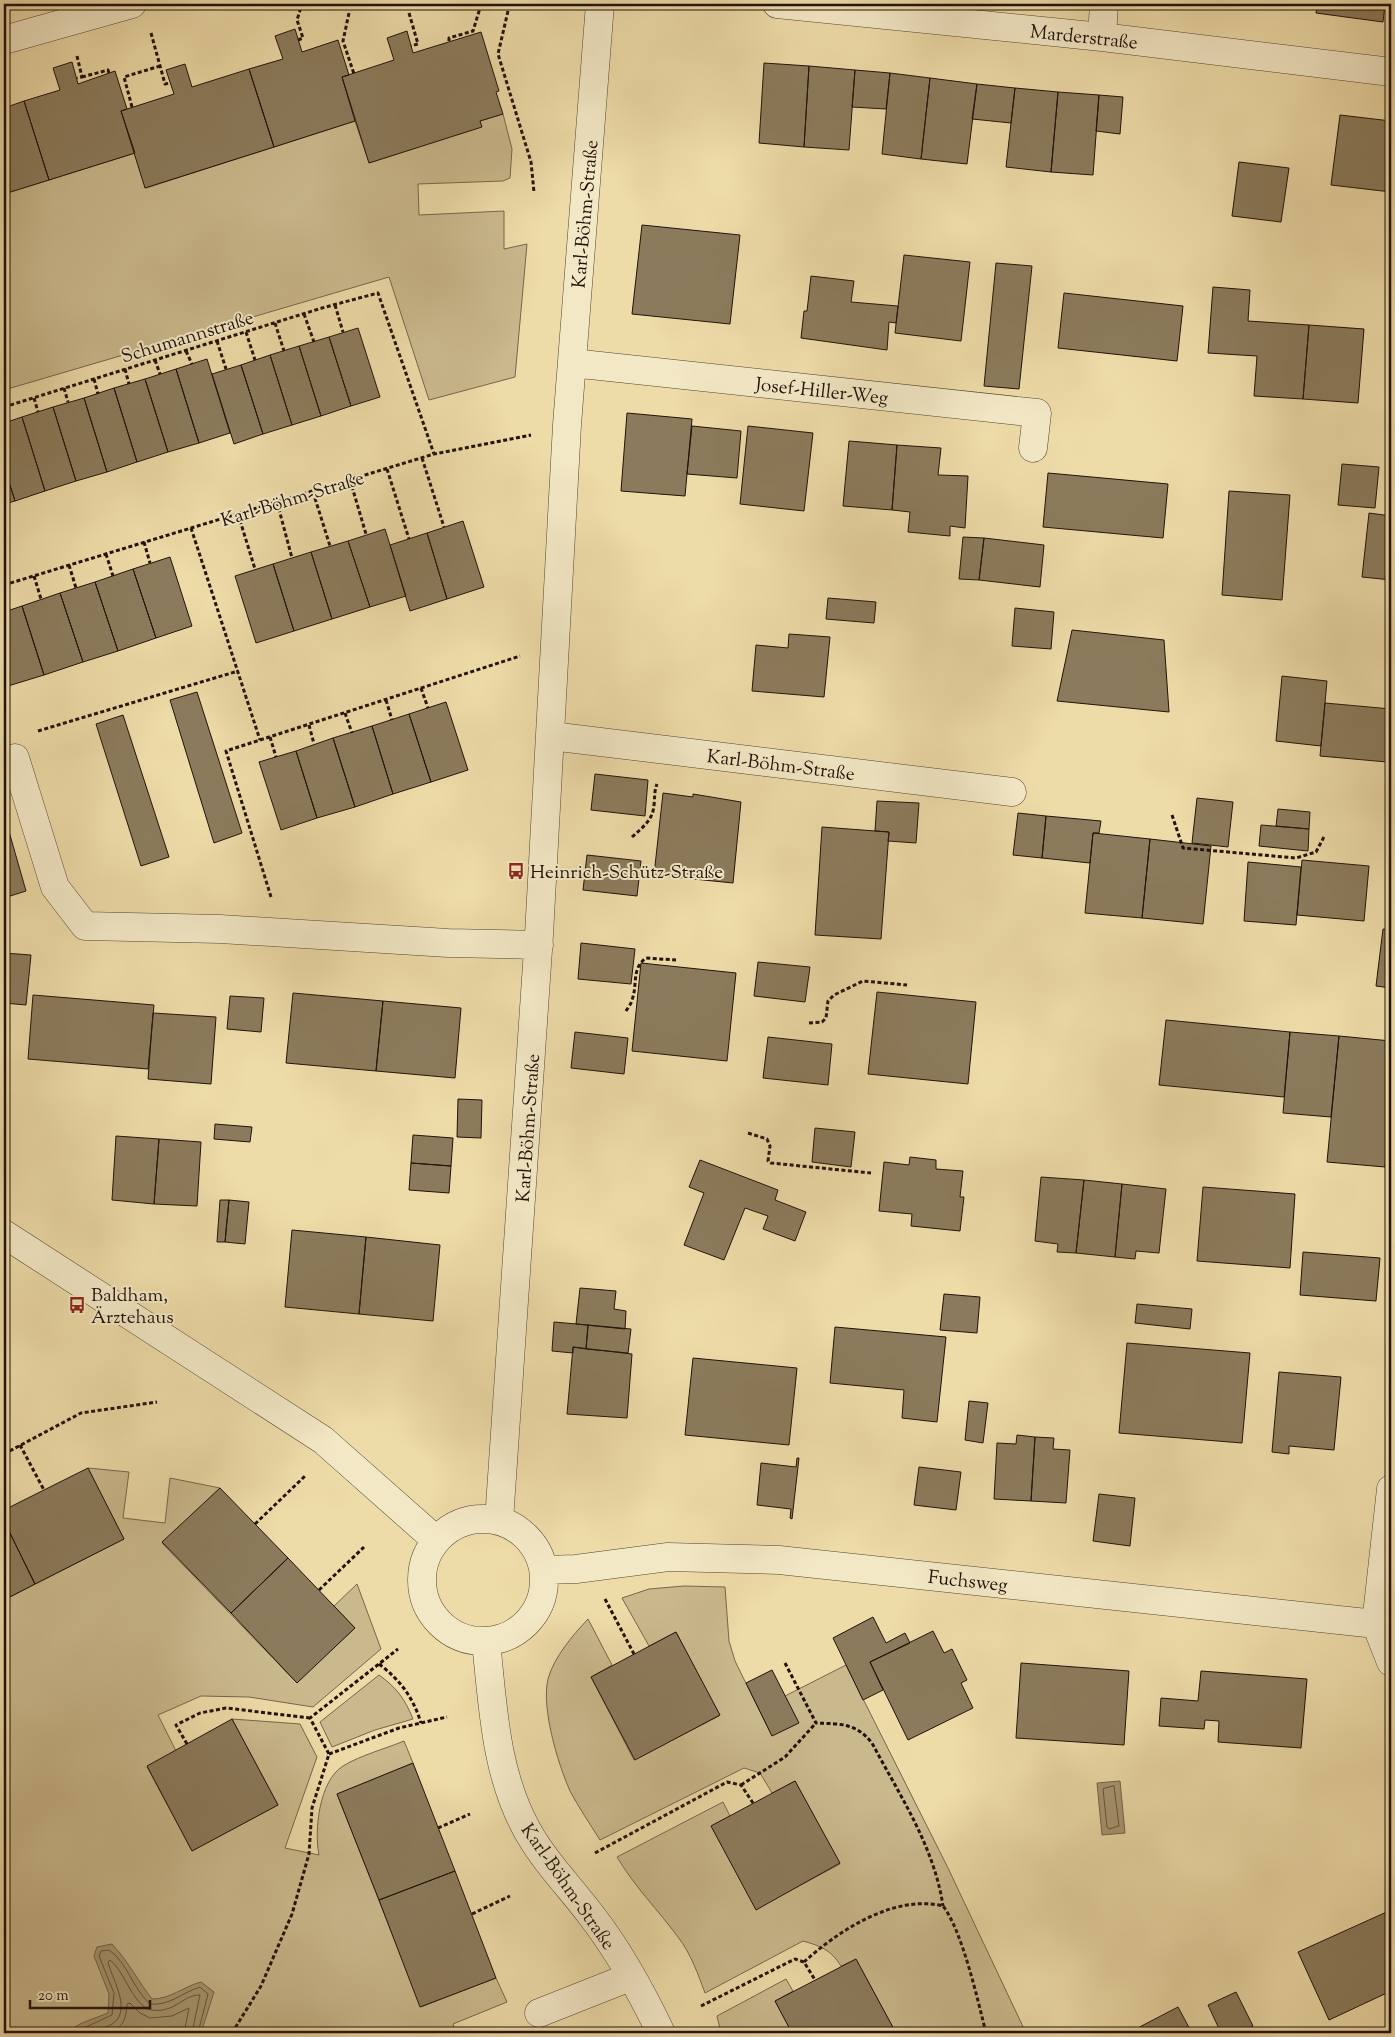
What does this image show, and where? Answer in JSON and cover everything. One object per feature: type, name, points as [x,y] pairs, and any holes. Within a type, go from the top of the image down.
[{"type":"street","points":[[4,40],[132,4]]},
{"type":"street","name":"Karl-Böhm-Straße","points":[[499,1521],[539,945],[551,736],[554,646],[572,363],[600,4]]},
{"type":"street","name":"Marderstraße","points":[[777,4],[1102,37],[1391,72]]},
{"type":"street","points":[[1102,37],[1104,4]]},
{"type":"street","name":"Josef-Hiller-Weg","points":[[572,363],[1036,413],[1033,448]]},
{"type":"street","name":"Karl-Böhm-Straße","points":[[551,736],[1012,792]]},
{"type":"street","points":[[15,758],[55,886],[85,926],[448,943],[539,945]]},
{"type":"street","points":[[4,1234],[323,1440],[436,1540]]},
{"type":"street","points":[[1391,1489],[1384,1624],[1391,1662]]},
{"type":"street","points":[[476,1519],[499,1521],[520,1530],[536,1548],[544,1570],[545,1587],[532,1619],[518,1631],[503,1638],[486,1642],[468,1640],[452,1633],[438,1622],[428,1608],[422,1590],[422,1573],[426,1555],[436,1540],[454,1526],[476,1519]]},
{"type":"street","name":"Fuchsweg","points":[[544,1570],[576,1569],[668,1557],[779,1560],[1384,1624]]},
{"type":"street","name":"Karl-Böhm-Straße","points":[[486,1642],[492,1703],[504,1777],[527,1831],[593,1917],[630,1977],[661,2033]]},
{"type":"street","points":[[539,2013],[630,1977]]},
{"type":"path","points":[[298,40],[303,38],[297,20],[302,4]]},
{"type":"path","points":[[449,41],[448,38],[473,30],[480,8]]},
{"type":"path","points":[[508,11],[498,54],[531,162],[534,192]]},
{"type":"path","points":[[349,13],[343,41],[354,74]]},
{"type":"path","points":[[409,13],[418,44],[411,46]]},
{"type":"path","points":[[150,29],[165,84],[170,83]]},
{"type":"path","points":[[76,52],[82,77]]},
{"type":"path","points":[[132,107],[124,77],[160,66]]},
{"type":"path","points":[[77,78],[108,70],[109,73]]},
{"type":"path","name":"Schumannstraße","points":[[4,408],[125,369],[378,293],[434,454]]},
{"type":"path","points":[[335,305],[344,332]]},
{"type":"path","points":[[304,314],[314,342]]},
{"type":"path","points":[[275,323],[284,351]]},
{"type":"path","points":[[246,332],[254,360]]},
{"type":"path","points":[[217,341],[226,369]]},
{"type":"path","points":[[186,351],[192,364]]},
{"type":"path","points":[[155,360],[160,374]]},
{"type":"path","points":[[125,369],[129,384]]},
{"type":"path","points":[[94,379],[98,394]]},
{"type":"path","points":[[64,388],[68,402]]},
{"type":"path","points":[[34,398],[38,412]]},
{"type":"path","points":[[4,408],[7,422]]},
{"type":"path","name":"Karl-Böhm-Straße","points":[[192,528],[434,454],[536,434],[568,425]]},
{"type":"path","points":[[422,458],[444,527]]},
{"type":"path","points":[[387,468],[409,539]]},
{"type":"path","points":[[350,480],[366,534]]},
{"type":"path","points":[[312,492],[330,546]]},
{"type":"path","points":[[276,502],[292,558]]},
{"type":"path","points":[[238,514],[255,570]]},
{"type":"path","points":[[4,585],[192,528],[260,740]]},
{"type":"path","points":[[144,542],[150,563]]},
{"type":"path","points":[[106,554],[113,576]]},
{"type":"path","points":[[69,565],[76,588]]},
{"type":"path","points":[[34,576],[41,599]]},
{"type":"path","points":[[282,934],[226,751],[554,646]]},
{"type":"path","points":[[32,733],[238,671]]},
{"type":"path","points":[[421,688],[428,708]]},
{"type":"path","points":[[386,700],[392,720]]},
{"type":"path","points":[[345,712],[352,733]]},
{"type":"path","points":[[309,725],[314,744]]},
{"type":"path","points":[[270,737],[276,757]]},
{"type":"path","points":[[632,837],[647,824],[652,816],[654,791],[657,784],[662,782]]},
{"type":"path","points":[[1172,815],[1183,848],[1296,858],[1316,852],[1325,835]]},
{"type":"path","points":[[626,1011],[632,1000],[636,970],[639,963],[646,958],[676,960]]},
{"type":"path","points":[[809,1023],[822,1022],[826,1018],[828,1001],[834,995],[862,981],[907,985]]},
{"type":"path","points":[[748,1133],[767,1139],[770,1146],[768,1160],[771,1163],[871,1173]]},
{"type":"path","points":[[4,1454],[81,1413],[157,1402]]},
{"type":"path","points":[[20,1445],[44,1490]]},
{"type":"path","points":[[255,1524],[305,1476]]},
{"type":"path","points":[[318,1590],[364,1547]]},
{"type":"path","points":[[596,1602],[604,1598],[634,1654]]},
{"type":"path","points":[[187,1744],[176,1725],[200,1713],[226,1708],[310,1718],[398,1649]]},
{"type":"path","points":[[785,1663],[816,1723]]},
{"type":"path","points":[[379,1664],[405,1688],[415,1703],[421,1723]]},
{"type":"path","points":[[329,1754],[400,1728],[447,1717]]},
{"type":"path","points":[[232,2033],[261,1986],[292,1914],[309,1854],[312,1808],[329,1754],[310,1718]]},
{"type":"path","points":[[741,1785],[785,1756],[816,1723]]},
{"type":"path","points":[[816,1723],[851,1726],[863,1732],[872,1743],[932,1857],[943,1906],[948,1912],[965,1956],[986,2033]]},
{"type":"path","points":[[595,1853],[728,1782],[741,1785],[753,1803]]},
{"type":"path","points":[[438,1828],[470,1814]]},
{"type":"path","points":[[472,1914],[510,1896]]},
{"type":"path","points":[[804,1962],[821,1946],[876,1914],[918,1903],[943,1906]]},
{"type":"path","points":[[701,2006],[795,1960],[804,1962],[815,1980]]},
{"type":"shaded area","points":[[503,114],[512,149],[510,178],[503,181],[418,184],[419,215],[504,211],[504,249],[527,244],[515,377],[429,400],[389,277],[4,390],[4,194],[135,153],[146,188],[355,121],[369,163],[481,127],[480,121]]},
{"type":"shaded area","points":[[88,1468],[129,1472],[123,1518],[165,1523],[170,1478],[220,1488],[162,1543],[296,1682],[355,1628],[334,1606],[357,1584],[381,1649],[313,1707],[249,1697],[201,1696],[158,1715],[176,1751],[147,1767],[192,1851],[278,1805],[232,1719],[300,1724],[317,1757],[285,1848],[319,1855],[317,1833],[320,1807],[328,1783],[335,1773],[343,1766],[357,1759],[404,1741],[413,1763],[337,1794],[421,2007],[496,1978],[507,2002],[453,2024],[457,2033],[392,2033],[391,2030],[367,2033],[4,2033],[4,1600],[124,1539]]},
{"type":"shaded area","points":[[684,1586],[725,1587],[729,1641],[735,1661],[772,1736],[785,1696],[846,1665],[948,1868],[1026,2033],[896,2033],[856,1959],[841,1966],[825,1949],[803,1941],[705,1993],[687,1950],[617,1857],[723,1802],[730,1816],[711,1826],[756,1909],[840,1864],[795,1781],[772,1793],[760,1773],[744,1768],[600,1840],[573,1797],[565,1780],[552,1736],[546,1691],[548,1679],[559,1655],[588,1619],[612,1665],[591,1677],[634,1760],[719,1716],[676,1632],[649,1646],[622,1598],[649,1589]]},
{"type":"shaded area","points":[[379,1675],[399,1694],[407,1705],[413,1719],[375,1730],[332,1747],[320,1722]]},
{"type":"shaded area","points":[[786,1979],[793,1991],[775,2001],[792,2033],[721,2033],[717,2016]]},
{"type":"water","points":[[1120,1781],[1125,1833],[1102,1835],[1097,1783]]},
{"type":"water","points":[[112,1944],[152,1999],[171,1995],[201,1982],[214,1992],[201,2033],[64,2033],[82,2023],[108,2013],[109,1994],[94,1956],[97,1947]]},
{"type":"building","points":[[1317,4],[1385,4],[1383,22],[1316,13]]},
{"type":"building","points":[[295,29],[302,52],[338,40],[349,75],[342,77],[355,121],[274,147],[249,69],[283,59],[275,36]]},
{"type":"building","points":[[407,31],[413,53],[481,32],[499,91],[496,92],[503,114],[480,121],[482,127],[369,163],[342,77],[394,60],[387,38]]},
{"type":"building","points":[[72,62],[78,84],[115,71],[127,109],[121,111],[135,153],[49,180],[24,101],[60,90],[53,68]]},
{"type":"building","points":[[764,63],[809,66],[804,147],[759,143]]},
{"type":"building","points":[[185,64],[192,87],[249,69],[274,147],[145,188],[121,111],[174,94],[166,70]]},
{"type":"building","points":[[809,66],[855,70],[849,150],[804,147]]},
{"type":"building","points":[[855,70],[890,73],[886,109],[852,107]]},
{"type":"building","points":[[890,73],[930,78],[921,159],[882,154]]},
{"type":"building","points":[[930,78],[977,84],[967,164],[921,159]]},
{"type":"building","points":[[977,84],[1015,88],[1011,123],[972,119]]},
{"type":"building","points":[[1015,88],[1058,92],[1051,172],[1006,167]]},
{"type":"building","points":[[1058,92],[1099,95],[1093,175],[1051,172]]},
{"type":"building","points":[[1099,95],[1123,97],[1120,134],[1096,131]]},
{"type":"building","points":[[24,101],[49,180],[4,194],[4,108]]},
{"type":"building","points":[[1340,115],[1391,121],[1391,192],[1331,185]]},
{"type":"building","points":[[1239,162],[1289,168],[1281,222],[1232,216]]},
{"type":"building","points":[[642,225],[740,235],[730,324],[632,314]]},
{"type":"building","points":[[904,255],[970,262],[961,341],[895,333]]},
{"type":"building","points":[[996,263],[1032,266],[1019,389],[984,386]]},
{"type":"building","points":[[811,276],[854,281],[851,302],[898,306],[896,323],[889,322],[887,350],[801,338],[804,311],[807,311]]},
{"type":"building","points":[[1213,287],[1250,290],[1248,321],[1309,325],[1303,399],[1254,396],[1257,356],[1208,353]]},
{"type":"building","points":[[1064,293],[1183,306],[1177,361],[1058,348]]},
{"type":"building","points":[[1309,325],[1364,329],[1358,403],[1303,399]]},
{"type":"building","points":[[358,328],[380,397],[351,406],[329,337]]},
{"type":"building","points":[[329,337],[351,406],[321,416],[299,346]]},
{"type":"building","points":[[299,346],[321,416],[292,425],[270,355]]},
{"type":"building","points":[[270,355],[292,425],[263,434],[241,365]]},
{"type":"building","points":[[207,359],[230,433],[199,443],[176,369]]},
{"type":"building","points":[[241,365],[263,434],[234,444],[212,374]]},
{"type":"building","points":[[176,369],[199,443],[168,452],[145,379]]},
{"type":"building","points":[[145,379],[168,452],[137,462],[114,388]]},
{"type":"building","points":[[114,388],[137,462],[107,472],[84,398]]},
{"type":"building","points":[[84,398],[107,472],[76,481],[53,407]]},
{"type":"building","points":[[53,407],[76,481],[45,491],[22,417]]},
{"type":"building","points":[[627,413],[692,419],[685,496],[621,491]]},
{"type":"building","points":[[22,417],[45,491],[15,501],[4,466],[4,423]]},
{"type":"building","points":[[692,426],[741,431],[737,478],[687,474]]},
{"type":"building","points":[[748,426],[813,433],[804,511],[740,504]]},
{"type":"building","points":[[849,441],[897,445],[892,510],[843,506]]},
{"type":"building","points":[[897,445],[941,448],[938,475],[968,476],[965,528],[950,526],[950,536],[908,532],[910,512],[892,510]]},
{"type":"building","points":[[1342,464],[1379,467],[1375,508],[1338,505]]},
{"type":"building","points":[[4,466],[15,501],[4,504]]},
{"type":"building","points":[[1048,473],[1168,484],[1163,538],[1043,527]]},
{"type":"building","points":[[1229,491],[1290,495],[1282,600],[1222,595]]},
{"type":"building","points":[[1369,513],[1391,516],[1391,580],[1362,577]]},
{"type":"building","points":[[463,521],[484,587],[447,599],[427,533]]},
{"type":"building","points":[[385,529],[406,596],[370,607],[348,541]]},
{"type":"building","points":[[427,533],[447,599],[410,611],[390,545]]},
{"type":"building","points":[[963,537],[984,538],[979,580],[959,579]]},
{"type":"building","points":[[984,538],[1044,545],[1040,587],[979,580]]},
{"type":"building","points":[[348,541],[370,607],[332,619],[311,552]]},
{"type":"building","points":[[311,552],[332,619],[294,631],[273,564]]},
{"type":"building","points":[[170,557],[192,626],[156,638],[133,569]]},
{"type":"building","points":[[273,564],[294,631],[256,643],[235,576]]},
{"type":"building","points":[[133,569],[156,638],[118,651],[95,582]]},
{"type":"building","points":[[95,582],[118,651],[83,662],[60,593]]},
{"type":"building","points":[[60,593],[83,662],[44,675],[22,606]]},
{"type":"building","points":[[828,598],[876,602],[874,623],[826,619]]},
{"type":"building","points":[[22,606],[44,675],[8,686],[4,672],[4,612]]},
{"type":"building","points":[[1015,608],[1054,612],[1051,649],[1012,646]]},
{"type":"building","points":[[1072,630],[1164,640],[1169,712],[1057,701]]},
{"type":"building","points":[[789,634],[830,637],[824,697],[752,691],[756,645],[788,648]]},
{"type":"building","points":[[1282,676],[1327,681],[1321,746],[1276,741]]},
{"type":"building","points":[[197,692],[242,833],[214,843],[170,700]]},
{"type":"building","points":[[446,702],[468,770],[431,782],[409,714]]},
{"type":"building","points":[[1325,703],[1391,709],[1387,762],[1320,756]]},
{"type":"building","points":[[409,714],[431,782],[393,794],[372,726]]},
{"type":"building","points":[[123,715],[169,857],[141,866],[96,724]]},
{"type":"building","points":[[372,726],[393,794],[355,807],[333,738]]},
{"type":"building","points":[[333,738],[355,807],[317,818],[296,751]]},
{"type":"building","points":[[296,751],[317,818],[281,830],[259,762]]},
{"type":"building","points":[[595,774],[648,780],[645,816],[591,810]]},
{"type":"building","points":[[663,793],[693,797],[693,794],[741,802],[733,883],[654,875]]},
{"type":"building","points":[[1197,798],[1233,802],[1228,847],[1192,843]]},
{"type":"building","points":[[877,801],[919,803],[916,843],[888,841],[889,832],[875,831]]},
{"type":"building","points":[[1278,809],[1310,812],[1309,829],[1276,826]]},
{"type":"building","points":[[1018,813],[1046,816],[1042,858],[1013,855]]},
{"type":"building","points":[[4,814],[26,891],[4,898]]},
{"type":"building","points":[[1046,816],[1101,821],[1099,833],[1093,833],[1090,863],[1042,858]]},
{"type":"building","points":[[1261,825],[1309,829],[1308,851],[1259,846]]},
{"type":"building","points":[[822,827],[889,832],[881,939],[815,935]]},
{"type":"building","points":[[1093,833],[1150,839],[1142,918],[1085,913]]},
{"type":"building","points":[[1150,839],[1211,846],[1203,924],[1142,918]]},
{"type":"building","points":[[587,855],[641,861],[637,896],[583,890]]},
{"type":"building","points":[[1302,860],[1369,866],[1364,921],[1297,915]]},
{"type":"building","points":[[1248,862],[1301,867],[1296,925],[1244,921]]},
{"type":"building","points":[[1383,929],[1391,930],[1391,988],[1376,986]]},
{"type":"building","points":[[581,943],[635,949],[631,984],[578,979]]},
{"type":"building","points":[[4,953],[31,955],[26,1005],[4,1003]]},
{"type":"building","points":[[758,962],[810,967],[805,1002],[754,996]]},
{"type":"building","points":[[641,963],[736,973],[727,1061],[632,1051]]},
{"type":"building","points":[[877,992],[976,1002],[968,1084],[868,1074]]},
{"type":"building","points":[[293,993],[383,1001],[376,1071],[286,1063]]},
{"type":"building","points":[[33,995],[154,1005],[148,1069],[28,1059]]},
{"type":"building","points":[[230,996],[264,998],[261,1032],[227,1029]]},
{"type":"building","points":[[383,1001],[461,1008],[455,1078],[376,1071]]},
{"type":"building","points":[[153,1013],[216,1017],[211,1084],[148,1079]]},
{"type":"building","points":[[1166,1020],[1290,1032],[1284,1097],[1159,1085]]},
{"type":"building","points":[[575,1032],[628,1038],[624,1074],[571,1068]]},
{"type":"building","points":[[1290,1032],[1339,1036],[1331,1117],[1283,1113]]},
{"type":"building","points":[[1339,1036],[1391,1041],[1391,1099],[1385,1167],[1327,1162]]},
{"type":"building","points":[[768,1037],[832,1044],[828,1085],[763,1078]]},
{"type":"building","points":[[458,1099],[482,1100],[481,1138],[457,1137]]},
{"type":"building","points":[[215,1124],[252,1127],[250,1142],[214,1139]]},
{"type":"building","points":[[815,1128],[855,1132],[851,1167],[812,1162]]},
{"type":"building","points":[[413,1135],[453,1138],[451,1166],[411,1163]]},
{"type":"building","points":[[116,1136],[159,1139],[154,1204],[112,1200]]},
{"type":"building","points":[[159,1139],[201,1142],[197,1206],[154,1204]]},
{"type":"building","points":[[910,1157],[936,1160],[936,1169],[963,1171],[960,1197],[964,1197],[960,1231],[911,1226],[912,1214],[879,1211],[884,1162],[909,1165]]},
{"type":"building","points":[[700,1160],[778,1190],[775,1200],[806,1212],[795,1241],[763,1229],[768,1216],[745,1208],[724,1260],[684,1245],[704,1193],[689,1187]]},
{"type":"building","points":[[411,1163],[451,1166],[449,1193],[409,1190]]},
{"type":"building","points":[[1041,1177],[1084,1180],[1076,1253],[1057,1252],[1058,1244],[1035,1241]]},
{"type":"building","points":[[1084,1180],[1122,1184],[1115,1257],[1076,1253]]},
{"type":"building","points":[[1122,1184],[1166,1189],[1159,1253],[1136,1251],[1135,1259],[1115,1257]]},
{"type":"building","points":[[1203,1187],[1295,1194],[1290,1268],[1197,1261]]},
{"type":"building","points":[[220,1200],[229,1200],[225,1242],[217,1242]]},
{"type":"building","points":[[229,1200],[249,1202],[245,1244],[225,1242]]},
{"type":"building","points":[[292,1230],[366,1237],[359,1314],[285,1307]]},
{"type":"building","points":[[366,1237],[440,1245],[433,1321],[359,1314]]},
{"type":"building","points":[[1303,1252],[1380,1258],[1376,1301],[1300,1295]]},
{"type":"building","points":[[580,1288],[616,1291],[614,1309],[626,1311],[625,1329],[576,1324]]},
{"type":"building","points":[[944,1294],[980,1297],[977,1333],[940,1330]]},
{"type":"building","points":[[1137,1304],[1192,1309],[1190,1329],[1135,1323]]},
{"type":"building","points":[[554,1322],[588,1325],[586,1349],[573,1347],[573,1353],[552,1351]]},
{"type":"building","points":[[588,1325],[631,1329],[628,1353],[586,1349]]},
{"type":"building","points":[[835,1327],[946,1337],[937,1422],[902,1418],[904,1390],[830,1383]]},
{"type":"building","points":[[1127,1343],[1250,1353],[1242,1443],[1119,1433]]},
{"type":"building","points":[[573,1347],[632,1354],[627,1418],[567,1414]]},
{"type":"building","points":[[693,1358],[797,1368],[789,1445],[685,1435]]},
{"type":"building","points":[[1279,1372],[1341,1377],[1334,1450],[1289,1446],[1289,1454],[1272,1452]]},
{"type":"building","points":[[969,1401],[988,1403],[983,1443],[965,1440]]},
{"type":"building","points":[[1017,1435],[1035,1437],[1031,1501],[994,1499],[997,1443],[1016,1444]]},
{"type":"building","points":[[1035,1437],[1054,1438],[1053,1449],[1070,1450],[1066,1503],[1031,1501]]},
{"type":"building","points":[[797,1458],[799,1458],[792,1519],[790,1518],[791,1509],[757,1505],[761,1463],[796,1467]]},
{"type":"building","points":[[919,1467],[961,1472],[956,1510],[914,1505]]},
{"type":"building","points":[[88,1468],[124,1539],[35,1584],[4,1521],[4,1510]]},
{"type":"building","points":[[220,1488],[288,1558],[231,1613],[162,1542]]},
{"type":"building","points":[[1099,1494],[1135,1498],[1130,1546],[1093,1541]]},
{"type":"building","points":[[4,1521],[35,1584],[4,1600]]},
{"type":"building","points":[[288,1558],[355,1628],[297,1683],[231,1613]]},
{"type":"building","points":[[873,1617],[886,1643],[905,1633],[910,1643],[870,1662],[883,1690],[863,1700],[833,1638]]},
{"type":"building","points":[[933,1631],[944,1653],[952,1649],[967,1680],[961,1683],[973,1708],[908,1740],[870,1662]]},
{"type":"building","points":[[676,1632],[720,1715],[635,1760],[591,1677]]},
{"type":"building","points":[[1021,1663],[1129,1671],[1124,1745],[1016,1738]]},
{"type":"building","points":[[772,1670],[799,1723],[772,1736],[746,1683]]},
{"type":"building","points":[[1201,1671],[1307,1679],[1301,1748],[1218,1742],[1219,1721],[1205,1720],[1204,1729],[1159,1726],[1161,1698],[1198,1701]]},
{"type":"building","points":[[232,1719],[278,1805],[192,1851],[147,1766]]},
{"type":"building","points":[[413,1763],[455,1871],[379,1900],[337,1794]]},
{"type":"building","points":[[795,1781],[840,1863],[756,1910],[711,1826]]},
{"type":"building","points":[[455,1871],[496,1978],[420,2007],[379,1900]]},
{"type":"building","points":[[1391,1910],[1391,1991],[1329,2020],[1298,1952]]},
{"type":"building","points":[[856,1959],[896,2033],[792,2033],[775,2001]]},
{"type":"building","points":[[1236,1992],[1253,2026],[1237,2033],[1221,2033],[1208,2005]]},
{"type":"building","points":[[1178,2007],[1192,2033],[1128,2033]]},
{"type":"place","name":"Heinrich-Schütz-Straße","points":[[516,871]]},
{"type":"place","name":"Baldham, Ärztehaus","points":[[77,1305]]}]
